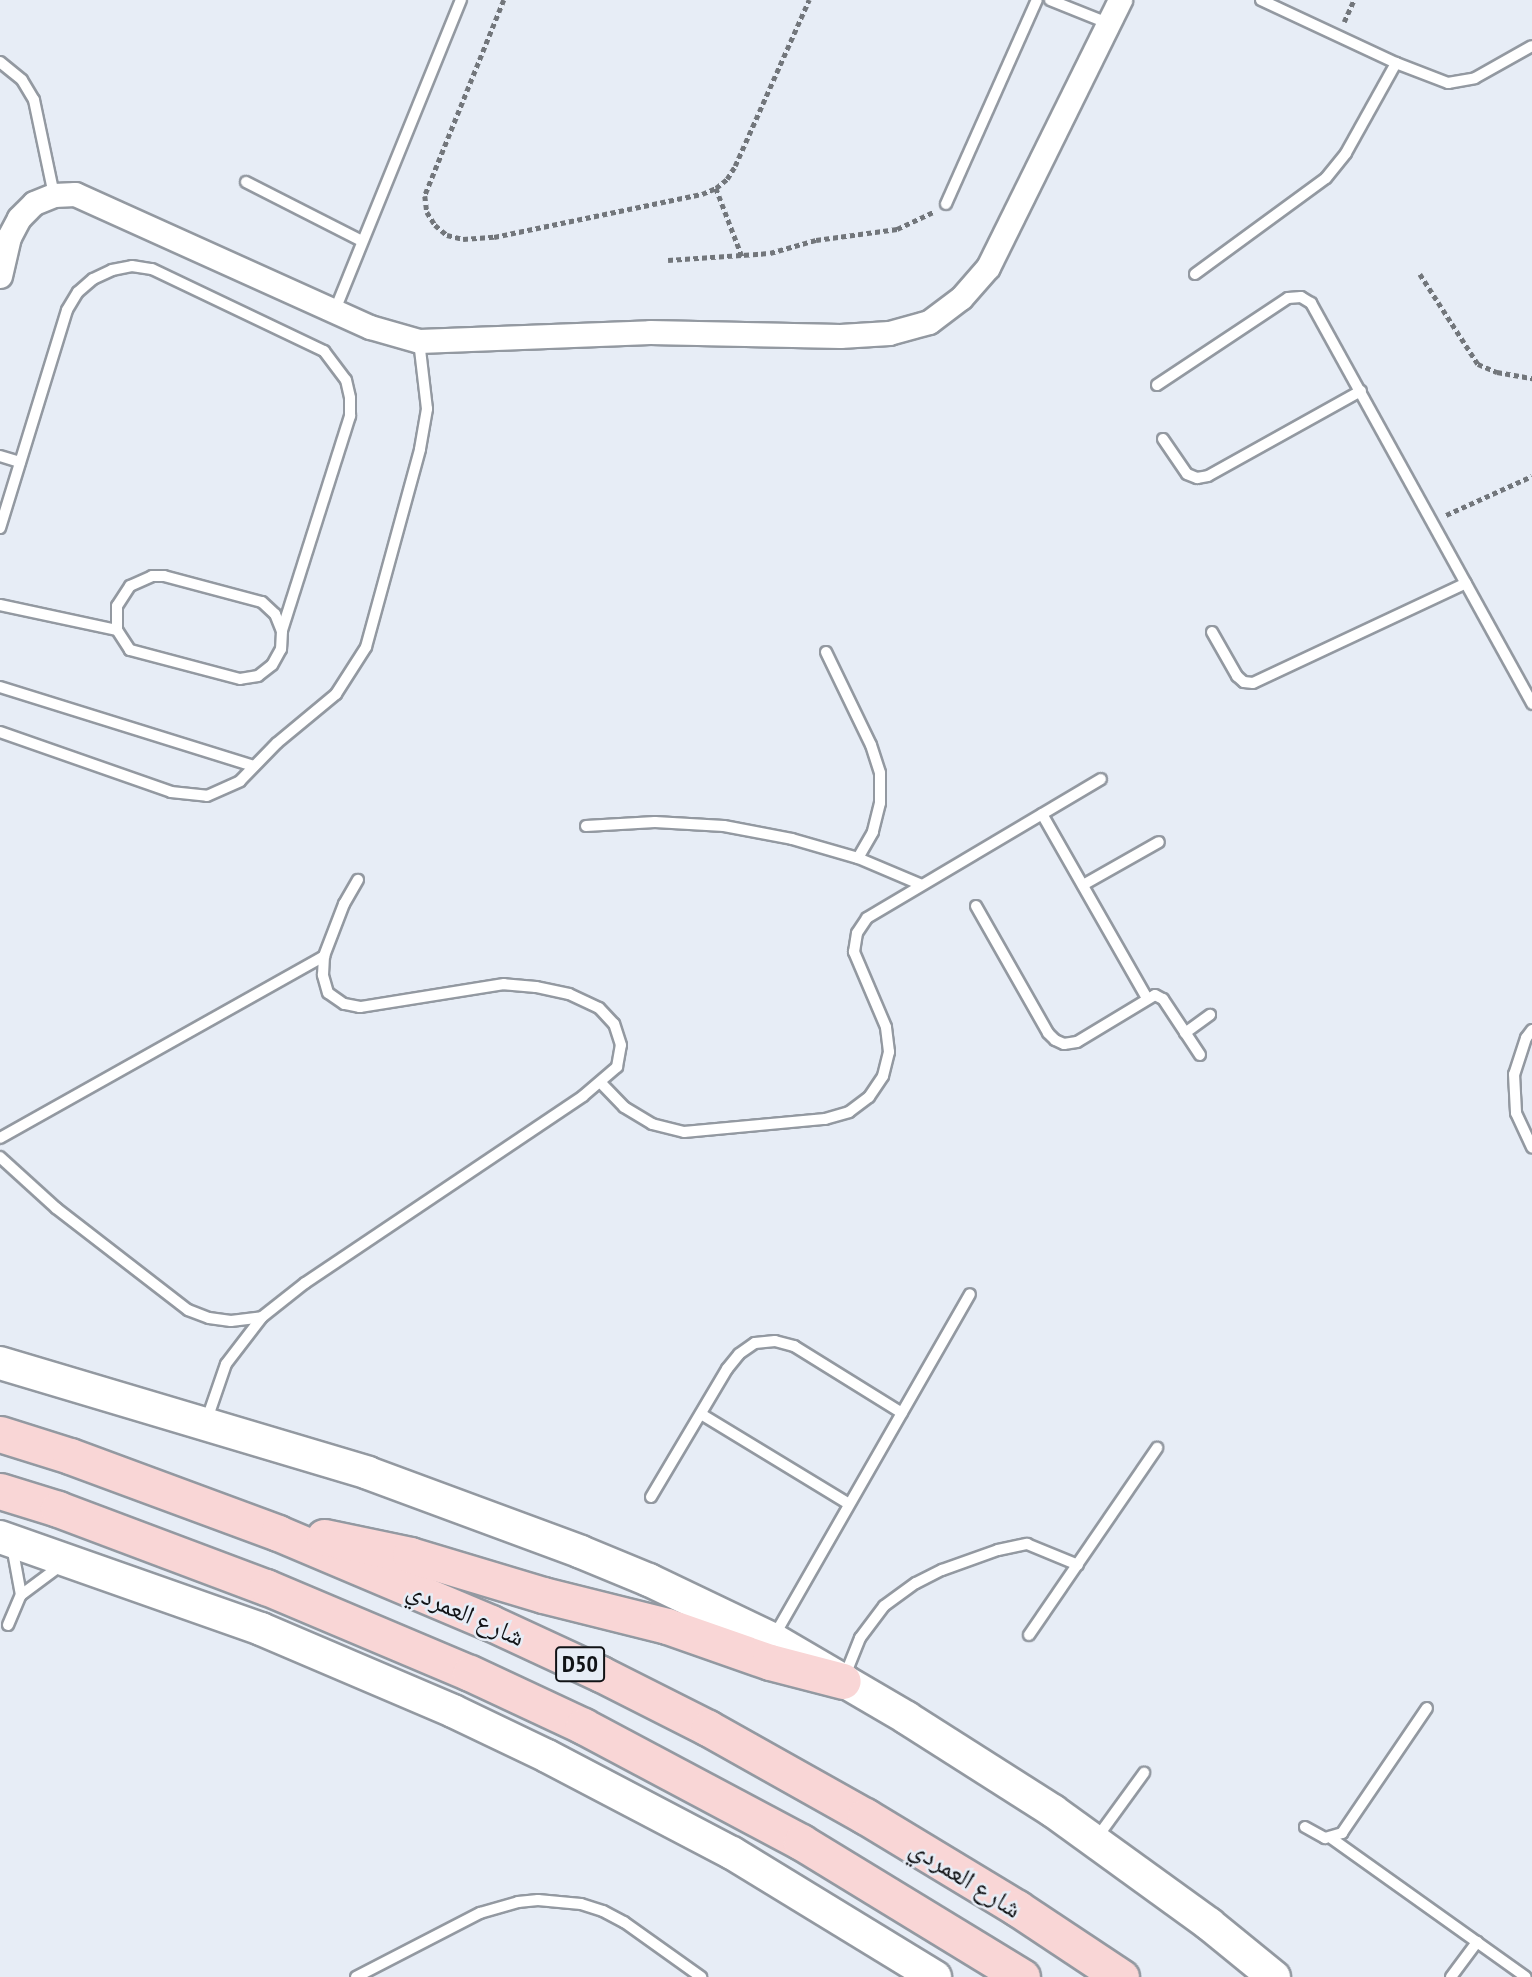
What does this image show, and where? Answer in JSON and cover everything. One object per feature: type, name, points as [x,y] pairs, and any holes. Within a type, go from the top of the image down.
[{"type":"main road","name":"شارع العمردي","points":[[0,1434],[70,1456],[278,1533],[491,1623],[708,1728],[941,1861],[1121,1977]]},
{"type":"main road","name":"شارع العمردي","points":[[0,1491],[84,1519],[265,1587],[381,1634],[545,1708],[802,1842],[1022,1977]]},
{"type":"main road","points":[[278,1533],[345,1540],[410,1555],[542,1595],[667,1626],[770,1662],[843,1681]]},
{"type":"street","points":[[0,276],[9,237],[19,218],[34,203],[54,195],[75,194],[96,201],[370,327],[419,341],[650,332],[840,335],[888,333],[929,322],[961,298],[988,267],[1120,0]]},
{"type":"street","points":[[0,1363],[368,1473],[581,1552],[649,1580],[772,1639],[980,1764],[1095,1841],[1274,1977]]},
{"type":"street","points":[[5,1539],[273,1634],[441,1706],[547,1756],[732,1853],[935,1977]]},
{"type":"lane","points":[[335,310],[461,0]]},
{"type":"lane","points":[[946,204],[1037,0]]},
{"type":"lane","points":[[1050,0],[1110,24]]},
{"type":"lane","points":[[1261,0],[1434,80],[1462,82],[1481,75],[1532,46]]},
{"type":"lane","points":[[0,62],[22,80],[34,100],[54,195]]},
{"type":"lane","points":[[1195,274],[1326,178],[1346,153],[1396,63]]},
{"type":"lane","points":[[246,182],[362,242]]},
{"type":"lane","points":[[0,528],[67,310],[78,292],[93,279],[112,270],[132,266],[152,268],[324,351],[346,380],[350,416],[282,631],[281,649],[272,665],[258,676],[240,680],[141,655],[130,650],[117,630],[117,606],[130,586],[140,579],[164,576],[262,602],[275,614],[282,631]]},
{"type":"lane","points":[[1157,385],[1288,298],[1301,297],[1311,303],[1532,704]]},
{"type":"lane","points":[[0,732],[183,796],[219,793],[240,781],[336,694],[366,647],[425,429],[426,388],[419,341]]},
{"type":"lane","points":[[1163,439],[1187,474],[1197,478],[1208,476],[1361,391]]},
{"type":"lane","points":[[0,456],[20,463]]},
{"type":"lane","points":[[1212,632],[1237,676],[1244,682],[1253,683],[1466,583]]},
{"type":"lane","points":[[0,605],[117,630]]},
{"type":"lane","points":[[826,652],[870,745],[880,773],[878,813],[873,832],[858,858]]},
{"type":"lane","points":[[0,687],[254,766]]},
{"type":"lane","points":[[601,1083],[624,1107],[652,1124],[684,1132],[825,1119],[849,1112],[869,1097],[883,1076],[889,1052],[886,1027],[854,952],[857,933],[867,918],[1101,779]]},
{"type":"lane","points":[[1042,814],[1147,998]]},
{"type":"lane","points":[[586,826],[655,822],[724,827],[792,839],[858,858],[922,885]]},
{"type":"lane","points":[[1083,885],[1159,842]]},
{"type":"lane","points":[[205,1424],[226,1364],[262,1317],[305,1283],[601,1083],[617,1067],[621,1045],[614,1024],[598,1008],[569,994],[536,986],[504,984],[359,1007],[344,1004],[328,993],[323,975],[324,956],[344,904],[358,880]]},
{"type":"lane","points":[[976,906],[1048,1033],[1055,1040],[1064,1044],[1077,1042],[1155,995],[1163,999],[1200,1055]]},
{"type":"lane","points":[[0,1138],[324,956]]},
{"type":"lane","points":[[1185,1033],[1210,1015]]},
{"type":"lane","points":[[1532,1030],[1526,1038],[1514,1074],[1516,1113],[1532,1148]]},
{"type":"lane","points":[[0,1157],[56,1208],[188,1310],[209,1318],[231,1321],[262,1317]]},
{"type":"lane","points":[[772,1639],[970,1294]]},
{"type":"lane","points":[[651,1497],[738,1354],[755,1343],[775,1341],[794,1346],[902,1413]]},
{"type":"lane","points":[[701,1414],[849,1504]]},
{"type":"lane","points":[[1030,1634],[1157,1448]]},
{"type":"lane","points":[[5,1539],[20,1573],[21,1595],[8,1625]]},
{"type":"lane","points":[[843,1681],[852,1655],[871,1621],[899,1594],[916,1583],[970,1559],[1027,1544],[1077,1565]]},
{"type":"lane","points":[[21,1595],[48,1572],[70,1561]]},
{"type":"lane","points":[[1331,1838],[1346,1828],[1427,1708]]},
{"type":"lane","points":[[1095,1841],[1144,1773]]},
{"type":"lane","points":[[1305,1827],[1331,1838],[1526,1977]]},
{"type":"lane","points":[[356,1977],[480,1913],[518,1902],[538,1900],[581,1904],[603,1911],[624,1922],[701,1977]]},
{"type":"lane","points":[[1451,1977],[1477,1942]]},
{"type":"path","points":[[504,0],[429,181],[426,204],[435,225],[447,235],[463,239],[494,237],[702,194],[716,188],[727,179],[735,166],[809,0]]},
{"type":"path","points":[[716,188],[742,256]]},
{"type":"path","points":[[668,260],[770,253],[816,240],[897,229],[946,204]]},
{"type":"path","points":[[1420,274],[1478,364],[1497,372],[1532,378]]},
{"type":"path","points":[[1432,521],[1532,476]]}]
